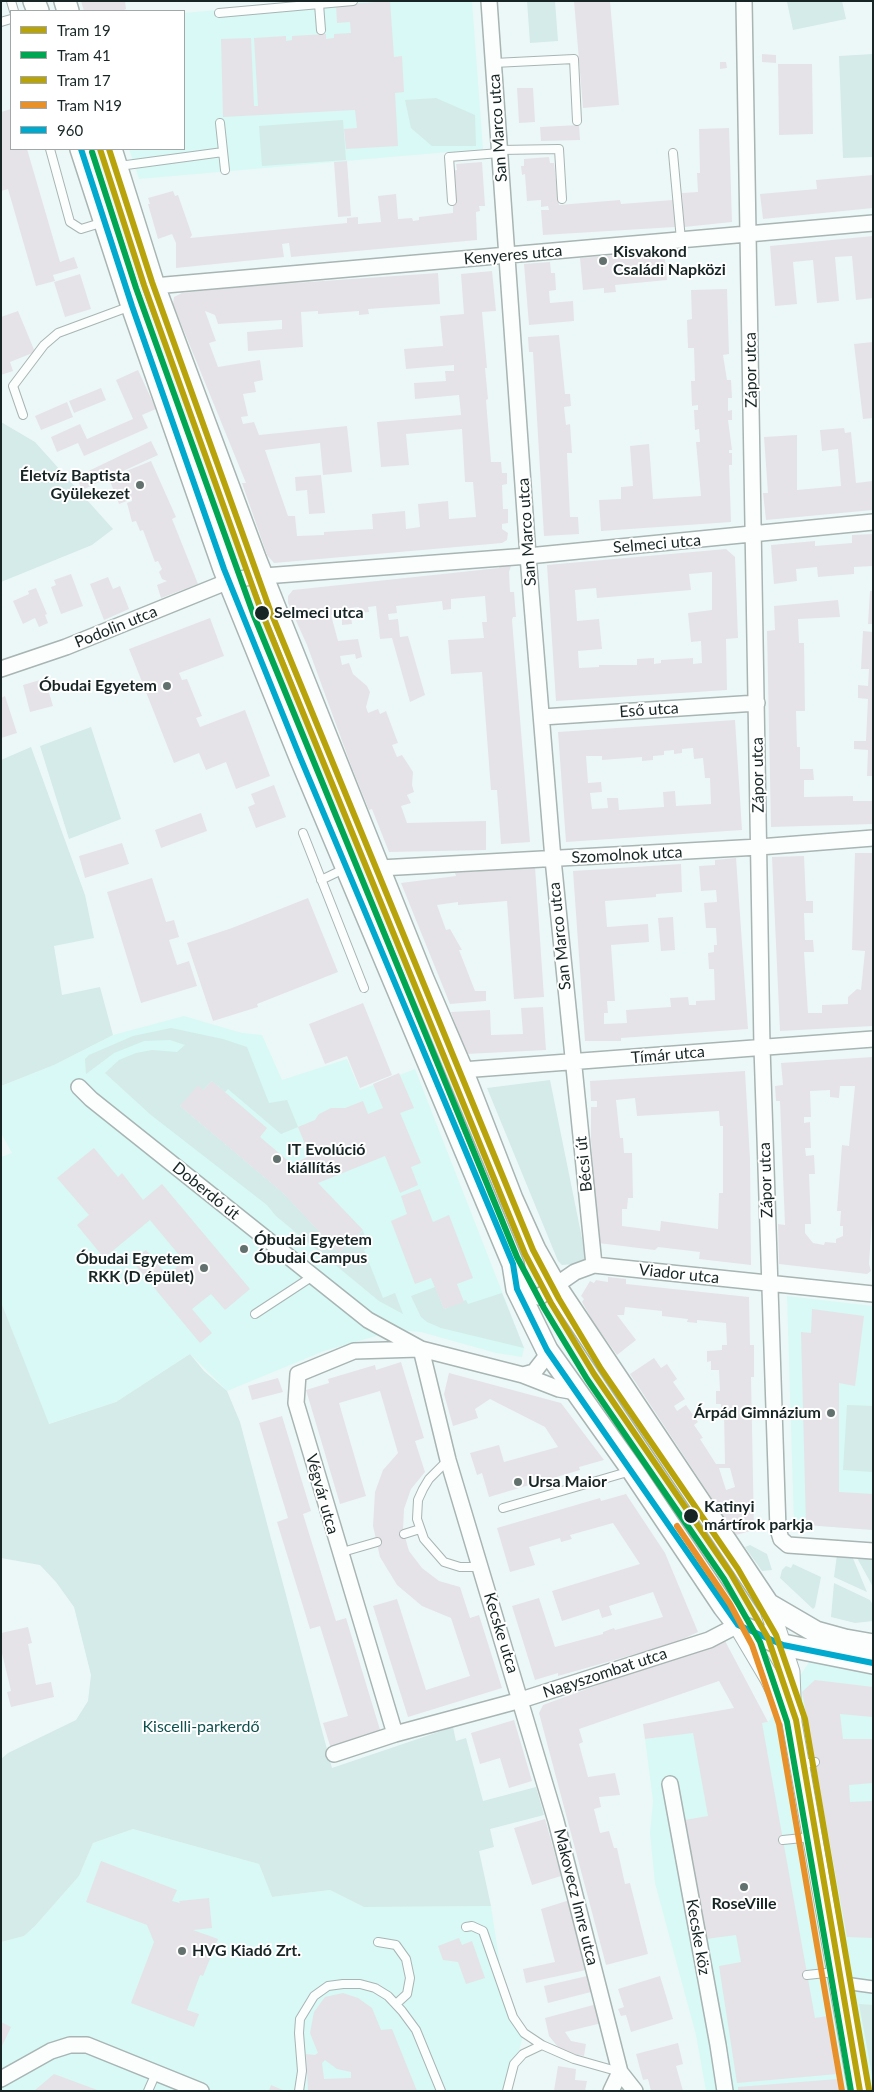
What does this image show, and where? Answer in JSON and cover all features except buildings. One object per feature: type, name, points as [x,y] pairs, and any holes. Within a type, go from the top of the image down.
[{"type":"main road","points":[[81,150],[132,306],[229,581],[300,757],[513,1264],[518,1289],[548,1354],[633,1471],[724,1608],[738,1625],[783,1645],[873,1663]]},
{"type":"main road","points":[[114,158],[154,286],[262,576],[423,979],[462,1070],[512,1199],[535,1250],[556,1287],[768,1604],[816,1632],[873,1645]]},
{"type":"street","name":"San Marco utca","points":[[489,1],[528,556],[553,859],[573,1062]]},
{"type":"street","name":"Zápor utca","points":[[744,1],[755,534],[762,1047],[778,1529],[781,1539],[788,1545],[873,1551]]},
{"type":"street","name":"Kenyeres utca","points":[[154,286],[873,223]]},
{"type":"street","name":"Selmeci utca","points":[[262,576],[528,556],[873,522]]},
{"type":"street","name":"Podolin utca","points":[[1,670],[66,647],[229,581],[262,576]]},
{"type":"street","name":"Eső utca","points":[[542,717],[757,703]]},
{"type":"street","name":"Szomolnok utca","points":[[380,868],[759,847],[873,838]]},
{"type":"street","name":"Tímár utca","points":[[462,1070],[873,1039]]},
{"type":"street","name":"Bécsi út","points":[[573,1062],[594,1265]]},
{"type":"street","name":"Doberdó út","points":[[80,1087],[91,1099],[368,1320],[421,1349],[523,1375],[576,1392]]},
{"type":"street","name":"Viador utca","points":[[513,1264],[535,1298],[556,1287],[575,1272],[594,1265],[873,1294]]},
{"type":"street","name":"Kecske utca","points":[[421,1349],[448,1460],[521,1700]]},
{"type":"street","name":"Végvár utca","points":[[395,1734],[339,1553],[296,1403],[298,1374],[354,1351],[421,1349]]},
{"type":"street","points":[[523,1375],[534,1372],[548,1354]]},
{"type":"street","points":[[768,1604],[783,1645],[790,1672],[792,1723]]},
{"type":"street","points":[[738,1625],[770,1679],[792,1723],[807,1763],[812,1837],[858,2091]]},
{"type":"street","name":"Nagyszombat utca","points":[[334,1754],[395,1734],[521,1700],[709,1640],[738,1625]]},
{"type":"street","points":[[790,1672],[795,1659],[812,1652]]},
{"type":"street","name":"Makovecz Imre utca","points":[[521,1700],[556,1821],[620,2072],[635,2091]]},
{"type":"street","name":"Kecske köz","points":[[670,1784],[725,2091]]},
{"type":"street","points":[[836,1977],[873,1987]]},
{"type":"street","points":[[1,2079],[51,2051],[70,2045],[87,2045],[201,2091]]},
{"type":"street","points":[[611,2091],[620,2072]]},
{"type":"lane","points":[[219,13],[353,1]]},
{"type":"lane","points":[[319,4],[321,30]]},
{"type":"lane","points":[[494,63],[574,58],[577,121]]},
{"type":"lane","points":[[220,124],[225,170]]},
{"type":"lane","points":[[452,201],[449,157],[558,149],[562,199]]},
{"type":"lane","points":[[50,150],[70,222],[81,229],[104,222]]},
{"type":"lane","points":[[114,158],[223,152]]},
{"type":"lane","points":[[673,153],[681,240]]},
{"type":"lane","points":[[23,415],[13,386],[44,345],[58,333],[132,306]]},
{"type":"lane","points":[[303,834],[364,988]]},
{"type":"lane","points":[[321,880],[348,868]]},
{"type":"lane","points":[[255,1314],[313,1276]]},
{"type":"lane","points":[[448,1460],[429,1479],[418,1500],[417,1519],[430,1549],[444,1562],[460,1567],[480,1567]]},
{"type":"lane","points":[[504,1508],[633,1471]]},
{"type":"lane","points":[[404,1534],[420,1529]]},
{"type":"lane","points":[[339,1553],[377,1542]]},
{"type":"lane","points":[[783,1840],[812,1837]]},
{"type":"lane","points":[[466,1927],[472,1926],[483,1931],[505,1998],[513,2017],[524,2033],[542,2045],[574,2059],[620,2072]]},
{"type":"lane","points":[[378,1942],[396,1946],[406,1959],[410,1978],[407,1994],[396,2004]]},
{"type":"lane","points":[[807,1975],[836,1977]]},
{"type":"lane","points":[[298,2091],[302,2071],[298,2033],[300,2018],[314,1996],[328,1986],[360,1984],[388,1996],[416,2030],[441,2091]]},
{"type":"lane","points":[[507,2091],[514,2064],[523,2054],[542,2045]]},
{"type":"lane","points":[[148,2091],[156,2073]]},
{"type":"shaded area","points":[[317,1],[472,1],[483,149],[139,179],[129,150],[185,150],[185,13]]},
{"type":"shaded area","name":"Óbudai Egyetem Óbudai Campus","points":[[184,1016],[242,1033],[262,1035],[282,1080],[347,1059],[360,1090],[415,1069],[524,1348],[522,1357],[496,1353],[421,1332],[397,1330],[324,1351],[227,1391],[190,1354],[116,1402],[48,1424],[1,1302],[1,1157],[12,1153],[1,1133],[1,1086],[54,1065],[113,1035]]},
{"type":"shaded area","name":"Árpád Gimnázium","points":[[787,1296],[873,1306],[873,1530],[794,1524]]},
{"type":"shaded area","points":[[812,1658],[873,1671],[873,2091],[706,2091],[696,2035],[655,1883],[650,1833],[653,1801],[645,1739],[768,1722]]},
{"type":"shaded area","points":[[133,1829],[259,1864],[272,1897],[330,1890],[364,1907],[491,1906],[505,1998],[524,2033],[507,2091],[1,2091],[1,1942],[24,1936],[35,1926],[79,1876],[93,1843]]},
{"type":"green space","points":[[527,1],[555,1],[558,41],[530,43]]},
{"type":"green space","points":[[842,1],[846,19],[793,30],[787,2]]},
{"type":"green space","points":[[873,54],[873,157],[843,158],[839,56]]},
{"type":"green space","points":[[436,98],[475,115],[476,146],[432,146],[411,128],[405,100]]},
{"type":"green space","points":[[343,120],[346,160],[262,166],[259,126]]},
{"type":"green space","points":[[1,422],[35,442],[113,529],[92,545],[1,582]]},
{"type":"green space","points":[[91,727],[121,819],[69,839],[40,746]]},
{"type":"green space","points":[[31,747],[85,895],[94,938],[54,946],[62,995],[100,987],[113,1035],[54,1065],[1,1086],[1,760]]},
{"type":"green space","points":[[171,1028],[223,1039],[247,1047],[269,1103],[287,1100],[298,1127],[281,1134],[228,1089],[225,1092],[212,1081],[203,1090],[198,1086],[180,1106],[283,1193],[339,1253],[363,1231],[369,1247],[364,1250],[383,1298],[395,1293],[403,1314],[379,1301],[276,1216],[267,1205],[151,1115],[105,1073],[119,1060],[136,1053],[152,1050],[177,1052],[185,1045],[170,1040],[144,1041],[114,1053],[86,1074],[85,1059],[89,1055],[133,1036]]},
{"type":"green space","points":[[550,1080],[587,1263],[562,1265],[558,1261],[487,1088]]},
{"type":"green space","points":[[435,1287],[444,1309],[466,1300],[468,1304],[502,1293],[524,1348],[441,1328],[427,1322],[421,1317],[411,1296]]},
{"type":"green space","name":"Kiscelli-parkerdő","points":[[1,1302],[49,1424],[116,1402],[190,1354],[204,1371],[227,1391],[240,1422],[332,1768],[453,1727],[456,1741],[466,1738],[483,1801],[536,1787],[544,1815],[490,1829],[494,1847],[479,1851],[491,1906],[364,1907],[330,1890],[272,1897],[259,1864],[133,1829],[93,1843],[79,1876],[35,1926],[24,1936],[1,1942],[1,1759],[8,1753],[76,1720],[88,1701],[91,1675],[74,1607],[56,1582],[40,1565],[1,1558]]},
{"type":"green space","points":[[847,1405],[873,1406],[873,1472],[843,1470]]},
{"type":"green space","points":[[750,1545],[767,1554],[772,1570],[762,1571],[745,1547]]},
{"type":"green space","points":[[837,1555],[852,1556],[867,1592],[834,1577]]},
{"type":"green space","points":[[856,1556],[873,1557],[873,1587]]},
{"type":"green space","points":[[793,1564],[821,1577],[813,1609],[780,1578],[782,1570],[786,1566],[791,1568]]},
{"type":"green space","points":[[834,1583],[870,1600],[873,1605],[873,1621],[855,1623],[831,1617]]},
{"type":"green space","points":[[859,2004],[873,2005],[873,2080]]},
{"type":"tram line","name":"19","points":[[100,150],[144,285],[262,613],[525,1254],[551,1303],[594,1374],[731,1574],[768,1638],[796,1720],[860,2091]]},
{"type":"tram line","name":"17","points":[[109,150],[152,282],[270,610],[533,1250],[559,1299],[601,1369],[738,1569],[776,1635],[805,1719],[869,2090]]},
{"type":"tram line","name":"41","points":[[92,152],[136,288],[254,616],[517,1257],[544,1308],[587,1379],[724,1579],[760,1642],[787,1722],[851,2091]]},
{"type":"tram line","name":"N19","points":[[677,1526],[730,1604],[752,1645],[779,1724],[842,2091]]},
{"type":"transit line","name":"960","points":[[81,150],[132,306],[224,569],[300,757],[513,1264],[517,1289],[547,1350],[738,1625],[783,1645],[873,1663]]},
{"type":"place","name":"Kisvakond Családi Napközi","points":[[603,261]]},
{"type":"place","name":"Életvíz Baptista Gyülekezet","points":[[140,485]]},
{"type":"place","name":"Selmeci utca","points":[[262,613]]},
{"type":"place","name":"Óbudai Egyetem","points":[[167,686]]},
{"type":"place","name":"IT Evolúció kiállítás","points":[[277,1159]]},
{"type":"place","name":"Óbudai Egyetem Óbudai Campus","points":[[244,1249]]},
{"type":"place","name":"Óbudai Egyetem RKK (D épület)","points":[[204,1268]]},
{"type":"place","name":"Árpád Gimnázium","points":[[831,1413]]},
{"type":"place","name":"Ursa Maior","points":[[518,1482]]},
{"type":"place","name":"Katinyi mártírok parkja","points":[[691,1516]]},
{"type":"place","name":"RoseVille","points":[[744,1887]]},
{"type":"place","name":"HVG Kiadó Zrt.","points":[[182,1951]]}]
